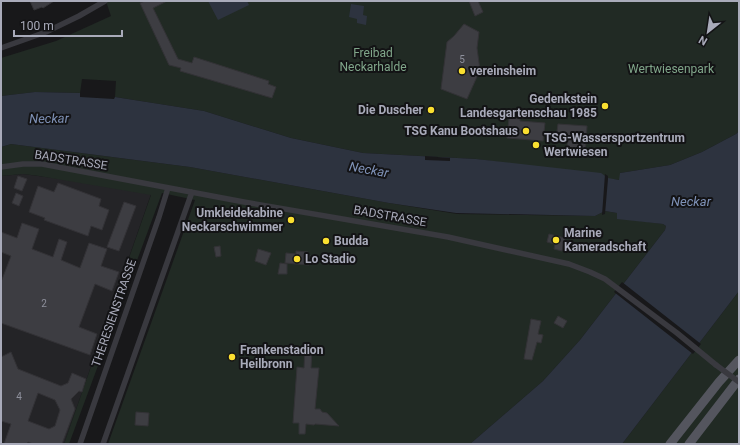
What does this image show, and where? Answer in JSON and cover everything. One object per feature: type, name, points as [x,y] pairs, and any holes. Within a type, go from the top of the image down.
[{"type":"main road","points":[[670,444],[719,382],[739,360]]},
{"type":"main road","points":[[689,444],[739,381]]},
{"type":"street","points":[[1,48],[46,32],[105,1]]},
{"type":"street","name":"BADSTRASSE","points":[[1,167],[23,164],[42,164],[168,188],[448,237],[569,264],[605,279],[677,332],[739,381]]},
{"type":"street","name":"THERESIENSTRASSE","points":[[80,444],[168,188]]},
{"type":"street","points":[[103,444],[192,192]]},
{"type":"shaded area","points":[[23,174],[76,181],[151,194],[64,444],[1,444],[1,176]]},
{"type":"green space","points":[[106,1],[739,1],[739,131],[702,152],[670,165],[620,173],[620,180],[608,179],[603,176],[476,159],[363,153],[291,138],[204,111],[115,97],[116,81],[82,79],[80,93],[35,92],[1,96],[1,58],[56,41],[111,16]]},
{"type":"green space","points":[[11,144],[190,167],[457,214],[595,216],[605,211],[617,213],[617,218],[663,224],[666,226],[665,230],[580,340],[543,381],[470,444],[108,444],[195,200],[162,193],[69,444],[64,444],[151,195],[39,176],[23,174],[1,176],[1,147]]},
{"type":"green space","points":[[739,291],[739,444],[622,444]]},
{"type":"water","points":[[208,1],[247,1],[249,5],[218,20]]},
{"type":"water","points":[[351,4],[364,6],[363,15],[367,16],[366,25],[357,23],[357,19],[349,17]]},
{"type":"water","name":"Neckar","points":[[35,92],[80,93],[80,97],[114,99],[115,97],[204,111],[291,138],[363,153],[476,159],[601,173],[608,178],[619,180],[620,173],[670,165],[702,152],[739,131],[739,291],[622,444],[470,444],[543,381],[580,340],[665,230],[666,226],[663,224],[617,219],[617,213],[605,211],[595,216],[456,213],[389,203],[190,167],[11,144],[1,147],[1,96]]},
{"type":"pier","points":[[425,156],[450,158],[450,161],[425,160]]},
{"type":"pier","points":[[605,174],[608,176],[608,179],[605,214],[602,215]]},
{"type":"pier","points":[[622,282],[701,344],[693,354],[614,292]]},
{"type":"building","points":[[30,1],[54,1],[43,8],[34,10]]},
{"type":"building","points":[[145,1],[167,1],[153,8],[178,59],[192,63],[194,57],[269,81],[268,84],[276,87],[272,98],[180,71],[181,68],[169,65],[140,3]]},
{"type":"building","points":[[469,1],[478,1],[483,12],[475,16]]},
{"type":"building","points":[[464,24],[479,32],[477,48],[480,70],[467,99],[441,89],[447,42]]},
{"type":"building","name":"TSG Kanu Bootshaus","points":[[509,118],[520,119],[520,121],[545,123],[543,141],[507,138]]},
{"type":"building","points":[[558,124],[587,126],[585,155],[566,153],[568,140],[556,139]]},
{"type":"building","points":[[18,176],[27,179],[22,191],[14,188]]},
{"type":"building","points":[[58,183],[101,199],[99,206],[109,210],[102,230],[91,226],[88,236],[44,220],[45,218],[29,212],[38,186],[54,192]]},
{"type":"building","points":[[16,193],[23,196],[19,206],[12,203]]},
{"type":"building","points":[[124,202],[136,206],[119,251],[107,247]]},
{"type":"building","points":[[22,223],[39,229],[32,249],[53,257],[59,239],[67,242],[61,260],[80,268],[89,243],[107,249],[101,266],[119,272],[112,291],[95,284],[79,327],[97,334],[90,355],[1,323],[1,282],[11,256],[1,252],[1,232],[17,238]]},
{"type":"building","name":"Marine Kameradschaft","points":[[549,234],[565,238],[562,251],[554,249],[555,244],[547,242]]},
{"type":"building","points":[[220,246],[221,256],[216,257],[214,247]]},
{"type":"building","points":[[258,249],[271,253],[266,265],[255,261]]},
{"type":"building","name":"Lo Stadio","points":[[296,251],[308,252],[308,255],[310,255],[309,265],[285,263],[286,253],[296,254]]},
{"type":"building","points":[[280,263],[287,264],[287,274],[278,274]]},
{"type":"building","points":[[558,316],[567,321],[563,328],[554,323]]},
{"type":"building","points":[[531,319],[541,321],[538,334],[543,335],[541,343],[537,342],[532,360],[524,359]]},
{"type":"building","points":[[305,347],[312,348],[311,368],[319,368],[315,409],[320,409],[322,412],[327,413],[339,426],[306,424],[305,434],[299,434],[299,423],[293,423],[297,367],[304,368]]},
{"type":"building","points":[[11,352],[18,369],[61,386],[68,383],[72,373],[86,379],[82,392],[79,391],[71,399],[75,409],[62,444],[33,444],[28,442],[27,444],[4,444],[11,424],[1,421],[1,357]],"holes":[[[38,393],[55,400],[60,410],[55,426],[49,429],[28,421]]]},
{"type":"building","points":[[136,412],[149,413],[148,426],[135,425]]},
{"type":"place","name":"vereinsheim","points":[[462,71]]},
{"type":"place","name":"Gedenkstein Landesgartenschau 1985","points":[[605,106]]},
{"type":"place","name":"Die Duscher","points":[[431,110]]},
{"type":"place","name":"TSG Kanu Bootshaus","points":[[526,131]]},
{"type":"place","name":"TSG-Wassersportzentrum Wertwiesen","points":[[536,145]]},
{"type":"place","name":"Umkleidekabine Neckarschwimmer","points":[[291,220]]},
{"type":"place","name":"Marine Kameradschaft","points":[[556,240]]},
{"type":"place","name":"Budda","points":[[326,241]]},
{"type":"place","name":"Lo Stadio","points":[[297,259]]},
{"type":"place","name":"Frankenstadion Heilbronn","points":[[232,357]]},
{"type":"park label","name":"Freibad Neckarhalde","points":[[373,60]]},
{"type":"park label","name":"Wertwiesenpark","points":[[671,69]]}]
